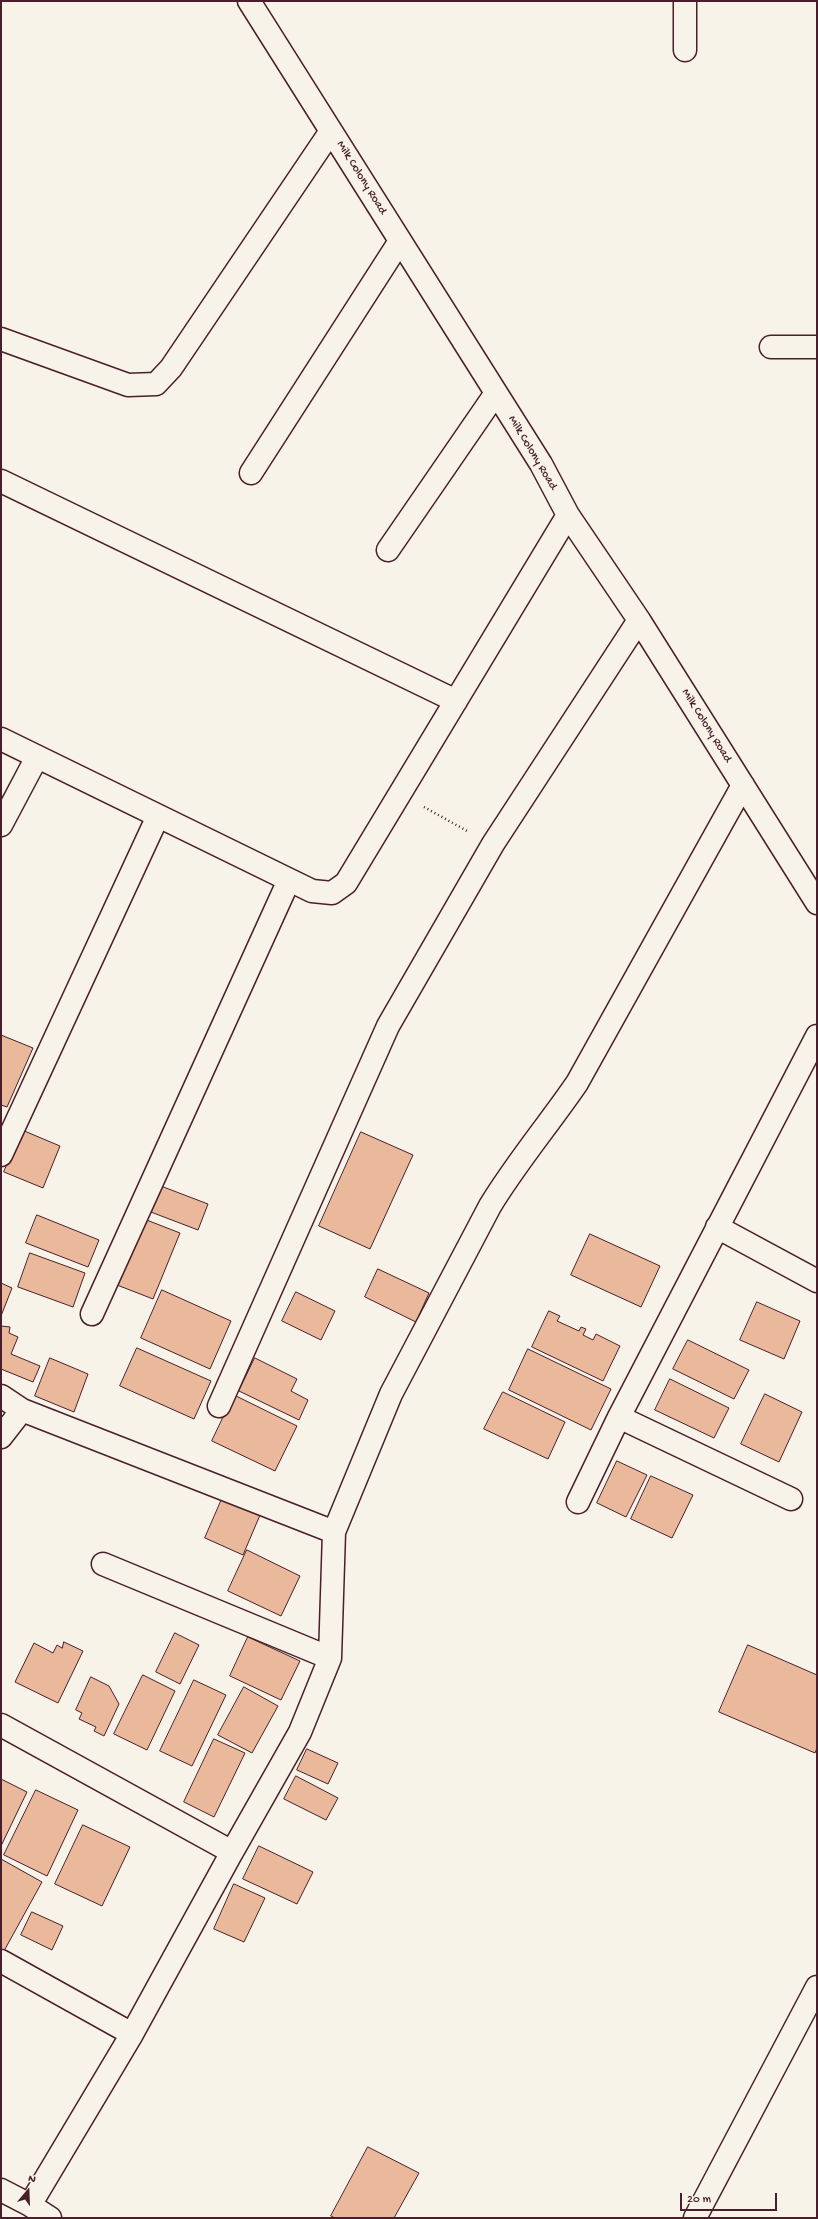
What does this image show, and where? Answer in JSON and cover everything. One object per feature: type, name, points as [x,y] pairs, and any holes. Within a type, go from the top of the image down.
[{"type":"street","name":"Milk Colony Road","points":[[249,1],[496,393],[540,464],[568,515],[639,620],[817,903]]},
{"type":"street","points":[[685,1],[685,50]]},
{"type":"street","points":[[1,339],[128,385],[156,384],[171,368],[331,131]]},
{"type":"street","points":[[251,473],[400,241]]},
{"type":"street","points":[[771,347],[817,348]]},
{"type":"street","points":[[388,550],[496,393]]},
{"type":"street","points":[[1,481],[456,700]]},
{"type":"street","points":[[1,739],[312,891],[332,893],[346,883],[568,515]]},
{"type":"street","points":[[219,1406],[388,1026],[492,844],[639,620]]},
{"type":"street","points":[[1,826],[37,757]]},
{"type":"street","points":[[30,2205],[132,2034],[300,1732],[330,1658],[334,1532],[391,1394],[490,1206],[504,1183],[546,1128],[577,1083],[743,785]]},
{"type":"street","points":[[1,1155],[158,816]]},
{"type":"street","points":[[92,1314],[289,880]]},
{"type":"street","points":[[578,1502],[619,1418],[817,1036]]},
{"type":"street","points":[[717,1227],[817,1281]]},
{"type":"street","points":[[1,1396],[22,1410],[334,1532]]},
{"type":"street","points":[[1,1437],[22,1410]]},
{"type":"street","points":[[619,1418],[790,1499]]},
{"type":"street","points":[[103,1564],[330,1658]]},
{"type":"street","points":[[1,1725],[232,1852]]},
{"type":"street","points":[[1,1961],[132,2034]]},
{"type":"street","points":[[695,2218],[817,1986]]},
{"type":"street","points":[[1,2190],[30,2205],[50,2218]]},
{"type":"path","points":[[399,794],[492,844]]},
{"type":"building","points":[[1,1035],[33,1048],[7,1107],[1,1105]]},
{"type":"building","points":[[22,1130],[60,1146],[43,1188],[4,1172]]},
{"type":"building","points":[[361,1132],[413,1155],[370,1249],[319,1226]]},
{"type":"building","points":[[153,1183],[208,1204],[198,1230],[143,1209]]},
{"type":"building","points":[[37,1215],[99,1240],[88,1267],[26,1243]]},
{"type":"building","points":[[144,1219],[180,1233],[153,1299],[117,1285]]},
{"type":"building","points":[[590,1234],[660,1266],[641,1307],[571,1275]]},
{"type":"building","points":[[30,1253],[85,1273],[73,1307],[18,1287]]},
{"type":"building","points":[[378,1269],[429,1293],[416,1322],[365,1297]]},
{"type":"building","points":[[1,1283],[12,1288],[1,1316]]},
{"type":"building","points":[[162,1290],[231,1321],[210,1369],[141,1338]]},
{"type":"building","points":[[296,1292],[335,1311],[321,1340],[282,1321]]},
{"type":"building","points":[[757,1302],[800,1321],[784,1359],[740,1340]]},
{"type":"building","points":[[549,1311],[560,1316],[557,1321],[579,1331],[581,1327],[586,1329],[583,1335],[593,1340],[596,1334],[620,1346],[603,1381],[532,1347]]},
{"type":"building","points":[[1,1326],[10,1327],[9,1333],[18,1337],[11,1354],[40,1366],[33,1382],[1,1369]]},
{"type":"building","points":[[688,1340],[749,1370],[734,1399],[673,1369]]},
{"type":"building","points":[[137,1348],[211,1381],[194,1419],[120,1386]]},
{"type":"building","points":[[528,1349],[611,1389],[591,1430],[509,1390]]},
{"type":"building","points":[[50,1358],[88,1374],[74,1412],[35,1396]]},
{"type":"building","points":[[255,1358],[297,1379],[291,1391],[308,1400],[299,1420],[239,1391]]},
{"type":"building","points":[[670,1379],[729,1408],[714,1438],[655,1410]]},
{"type":"building","points":[[503,1392],[565,1422],[548,1459],[484,1429]]},
{"type":"building","points":[[765,1394],[802,1412],[779,1462],[741,1444]]},
{"type":"building","points":[[234,1395],[297,1426],[275,1471],[212,1441]]},
{"type":"building","points":[[617,1461],[647,1475],[626,1517],[597,1503]]},
{"type":"building","points":[[651,1476],[693,1495],[672,1538],[631,1519]]},
{"type":"building","points":[[225,1492],[263,1508],[243,1555],[205,1538]]},
{"type":"building","points":[[247,1550],[300,1576],[281,1616],[228,1591]]},
{"type":"building","points":[[175,1633],[199,1645],[180,1684],[156,1672]]},
{"type":"building","points":[[248,1637],[300,1661],[281,1700],[230,1676]]},
{"type":"building","points":[[64,1642],[83,1651],[58,1703],[15,1682],[34,1643],[53,1653],[57,1645],[62,1648]]},
{"type":"building","points":[[748,1645],[817,1675],[817,1748],[815,1753],[719,1712]]},
{"type":"building","points":[[143,1675],[175,1691],[147,1750],[114,1734]]},
{"type":"building","points":[[91,1677],[109,1686],[119,1704],[104,1736],[94,1731],[96,1727],[79,1719],[82,1713],[76,1710]]},
{"type":"building","points":[[194,1680],[226,1695],[192,1766],[160,1751]]},
{"type":"building","points":[[244,1687],[278,1706],[252,1753],[218,1735]]},
{"type":"building","points":[[214,1739],[245,1753],[214,1817],[184,1802]]},
{"type":"building","points":[[307,1749],[338,1763],[328,1784],[297,1770]]},
{"type":"building","points":[[296,1776],[338,1798],[326,1820],[284,1799]]},
{"type":"building","points":[[1,1779],[27,1792],[1,1846]]},
{"type":"building","points":[[36,1790],[78,1810],[47,1876],[4,1855]]},
{"type":"building","points":[[83,1825],[130,1847],[102,1906],[55,1884]]},
{"type":"building","points":[[259,1846],[313,1872],[297,1904],[243,1879]]},
{"type":"building","points":[[1,1859],[42,1882],[4,1951],[1,1950]]},
{"type":"building","points":[[234,1884],[265,1898],[244,1942],[214,1929]]},
{"type":"building","points":[[32,1912],[63,1926],[52,1950],[21,1935]]},
{"type":"building","points":[[368,2147],[419,2173],[394,2218],[335,2218],[331,2216]]}]
